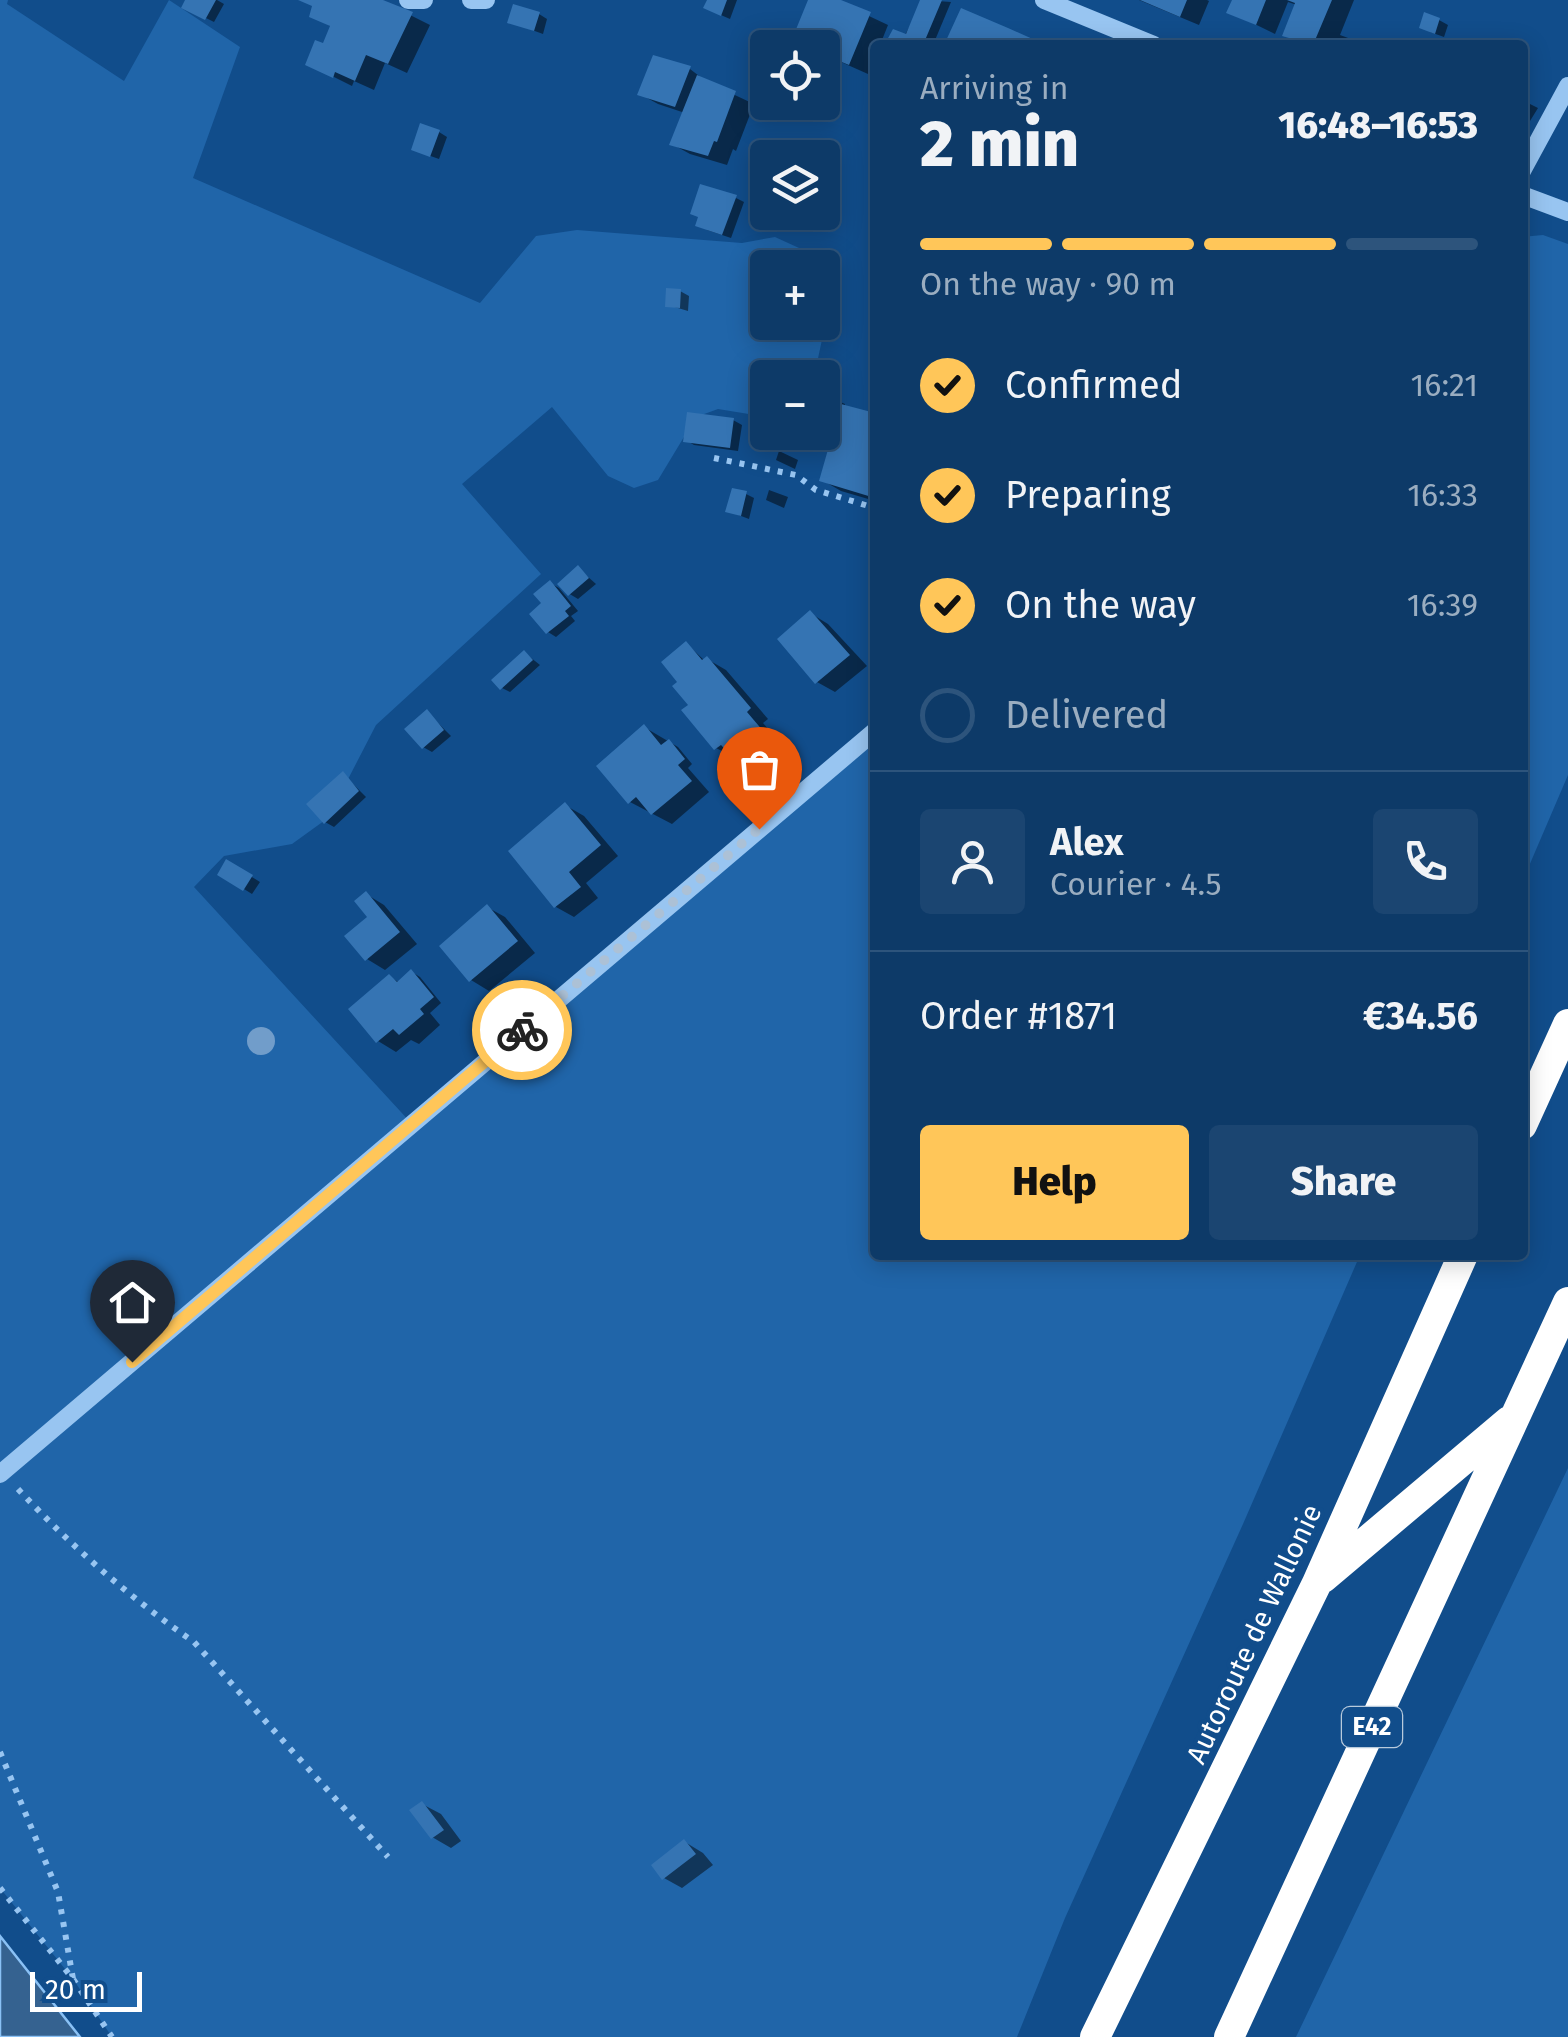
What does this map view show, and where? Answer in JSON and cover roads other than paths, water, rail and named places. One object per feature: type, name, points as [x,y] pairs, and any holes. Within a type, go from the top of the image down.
[{"type":"highway","points":[[1528,1111],[1568,1024]]},
{"type":"highway","name":"Autoroute de Wallonie","points":[[1095,2037],[1316,1584],[1461,1260]]},
{"type":"highway","name":"E42","points":[[1230,2037],[1568,1302]]},
{"type":"highway","points":[[1316,1584],[1515,1416],[1568,1326]]},
{"type":"street","points":[[408,0],[424,0]]},
{"type":"street","points":[[471,0],[486,0]]},
{"type":"street","points":[[1044,0],[1142,40]]},
{"type":"street","points":[[1528,160],[1568,86]]},
{"type":"street","points":[[1528,197],[1568,212]]},
{"type":"street","points":[[1,1473],[870,735]]}]
